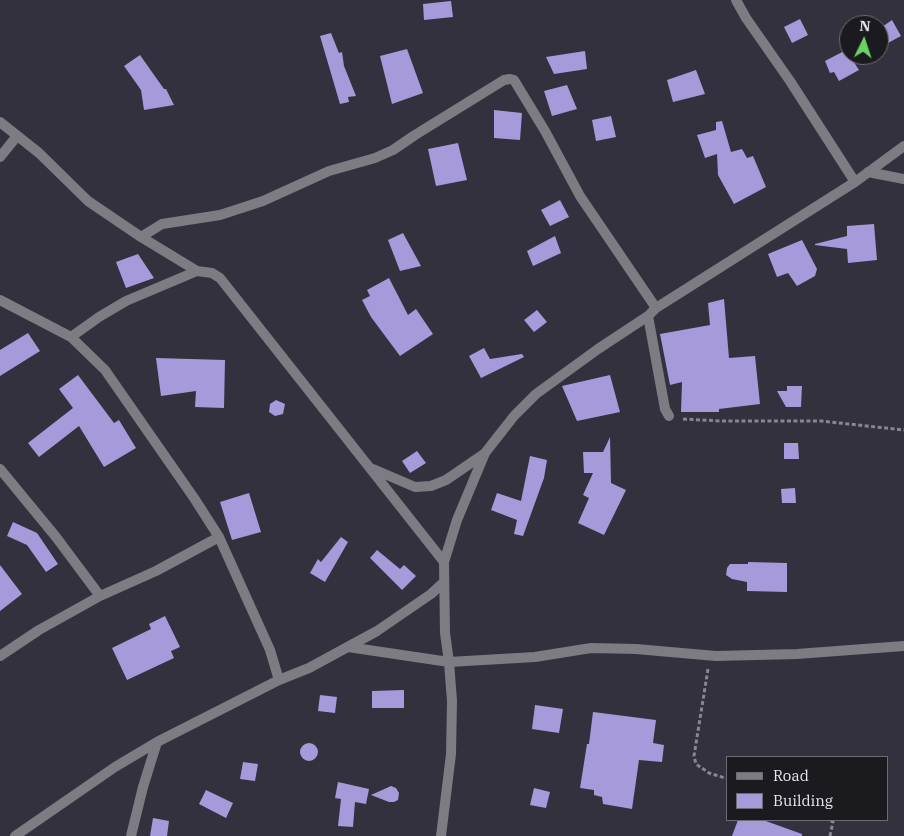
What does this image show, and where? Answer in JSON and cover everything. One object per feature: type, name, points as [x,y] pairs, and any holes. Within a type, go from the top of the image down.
[{"type":"street","points":[[736,0],[855,182]]},
{"type":"street","points":[[141,237],[162,224],[220,215],[263,201],[329,171],[393,150],[504,80],[514,80],[545,131],[580,196],[652,312],[665,409],[668,416]]},
{"type":"street","points":[[0,122],[39,153],[88,201],[141,237],[197,271],[212,273],[226,285],[444,562]]},
{"type":"street","points":[[0,157],[17,136]]},
{"type":"street","points":[[372,469],[415,487],[431,486],[446,480],[484,453],[514,416],[536,394],[652,312],[855,182],[904,146]]},
{"type":"street","points":[[868,172],[904,179]]},
{"type":"street","points":[[71,337],[126,301],[197,271]]},
{"type":"street","points":[[0,300],[71,337],[105,370],[189,490],[219,537],[270,650],[279,680]]},
{"type":"street","points":[[441,836],[450,754],[452,701],[445,633],[444,562],[457,520],[484,453]]},
{"type":"street","points":[[0,469],[56,537],[100,596]]},
{"type":"street","points":[[0,656],[39,630],[100,596],[156,571],[219,537]]},
{"type":"street","points":[[16,836],[115,767],[158,742],[279,680],[309,668],[377,632],[443,583]]},
{"type":"street","points":[[348,647],[449,662],[535,657],[578,649],[600,648],[710,655],[797,654],[904,646]]},
{"type":"street","points":[[131,836],[143,787],[158,742]]},
{"type":"path","points":[[668,416],[677,419],[721,421],[821,421],[904,430]]},
{"type":"path","points":[[710,655],[694,756],[696,764],[709,773],[726,778]]},
{"type":"path","points":[[830,836],[833,822],[832,821]]},
{"type":"building","points":[[451,1],[453,17],[424,20],[423,4]]},
{"type":"building","points":[[800,19],[808,35],[792,43],[784,27]]},
{"type":"building","points":[[892,20],[901,36],[889,42],[889,22]]},
{"type":"building","points":[[331,33],[339,53],[342,52],[344,66],[356,96],[348,97],[349,102],[340,104],[320,36]]},
{"type":"building","points":[[407,49],[423,93],[392,104],[380,56]]},
{"type":"building","points":[[585,51],[587,69],[554,74],[546,57]]},
{"type":"building","points":[[839,54],[839,65],[856,65],[859,70],[839,81],[834,72],[830,73],[825,61]]},
{"type":"building","points":[[140,55],[164,89],[166,89],[174,105],[144,110],[141,90],[124,66]]},
{"type":"building","points":[[696,70],[705,94],[673,102],[667,80]]},
{"type":"building","points":[[567,85],[577,109],[552,116],[544,91]]},
{"type":"building","points":[[494,110],[522,113],[520,140],[494,138]]},
{"type":"building","points":[[611,116],[616,137],[596,141],[592,120]]},
{"type":"building","points":[[722,121],[731,152],[742,149],[747,158],[753,156],[766,187],[734,204],[718,175],[717,154],[705,158],[697,135],[716,130],[716,122]]},
{"type":"building","points":[[458,143],[467,180],[436,186],[428,149]]},
{"type":"building","points":[[560,200],[569,217],[550,226],[541,210]]},
{"type":"building","points":[[874,224],[877,260],[848,263],[847,249],[815,245],[847,236],[847,226]]},
{"type":"building","points":[[403,233],[421,266],[400,271],[388,240]]},
{"type":"building","points":[[555,236],[561,253],[533,266],[527,251]]},
{"type":"building","points":[[802,240],[817,269],[815,276],[797,286],[788,273],[777,277],[768,254]]},
{"type":"building","points":[[138,254],[154,278],[126,288],[116,262]]},
{"type":"building","points":[[389,278],[408,315],[416,309],[433,334],[400,356],[371,317],[362,300],[370,296],[367,290]]},
{"type":"building","points":[[724,299],[729,358],[755,356],[760,404],[719,409],[719,412],[681,412],[682,382],[670,385],[660,334],[710,325],[708,303]]},
{"type":"building","points":[[537,310],[547,322],[534,332],[524,320]]},
{"type":"building","points":[[28,333],[40,351],[0,376],[0,350]]},
{"type":"building","points":[[484,348],[490,359],[522,354],[524,357],[481,378],[469,356]]},
{"type":"building","points":[[156,358],[225,360],[224,408],[195,407],[196,391],[161,396]]},
{"type":"building","points":[[78,375],[114,423],[119,420],[136,448],[104,467],[79,426],[39,457],[28,443],[73,408],[59,389]]},
{"type":"building","points":[[610,375],[620,412],[577,421],[562,386]]},
{"type":"building","points":[[787,386],[802,386],[801,407],[786,407],[777,391],[787,391]]},
{"type":"building","points":[[276,400],[285,404],[283,414],[275,416],[269,412],[270,404]]},
{"type":"building","points":[[610,437],[611,483],[626,490],[604,535],[578,523],[589,498],[583,495],[593,473],[584,473],[583,452],[603,452]]},
{"type":"building","points":[[784,443],[798,443],[799,459],[784,459]]},
{"type":"building","points":[[417,451],[426,463],[410,473],[402,461]]},
{"type":"building","points":[[530,456],[547,460],[544,478],[523,536],[514,534],[517,520],[491,510],[497,493],[521,501]]},
{"type":"building","points":[[795,488],[796,503],[782,503],[781,489]]},
{"type":"building","points":[[249,493],[261,532],[232,540],[220,502]]},
{"type":"building","points":[[13,522],[37,533],[58,564],[46,572],[27,545],[7,536]]},
{"type":"building","points":[[341,537],[348,542],[325,582],[310,573],[318,559],[321,562]]},
{"type":"building","points":[[377,550],[400,569],[404,565],[416,576],[402,590],[370,558]]},
{"type":"building","points":[[748,562],[787,563],[787,592],[747,591],[747,582],[732,579],[726,575],[730,564],[748,564]]},
{"type":"building","points":[[0,565],[22,594],[0,611]]},
{"type":"building","points":[[165,616],[180,647],[171,651],[174,658],[127,680],[112,648],[151,629],[149,624]]},
{"type":"building","points":[[404,690],[404,708],[372,708],[372,691]]},
{"type":"building","points":[[320,695],[337,697],[335,713],[318,711]]},
{"type":"building","points":[[535,705],[563,709],[559,733],[532,729]]},
{"type":"building","points":[[593,712],[656,720],[653,743],[664,745],[662,762],[639,760],[632,809],[603,804],[602,797],[594,795],[594,790],[580,788]]},
{"type":"building","points":[[309,743],[315,746],[318,752],[315,758],[309,761],[303,758],[300,752],[303,746]]},
{"type":"building","points":[[243,762],[258,764],[255,781],[240,779]]},
{"type":"building","points":[[338,782],[369,789],[366,804],[355,802],[353,827],[338,826],[341,799],[335,798]]},
{"type":"building","points":[[391,786],[396,788],[399,793],[398,800],[394,802],[371,795]]},
{"type":"building","points":[[534,788],[550,792],[546,808],[530,805]]},
{"type":"building","points":[[206,790],[233,803],[226,818],[199,804]]},
{"type":"building","points":[[153,818],[169,821],[167,836],[150,836]]},
{"type":"building","points":[[738,821],[766,821],[802,834],[802,836],[732,836]]}]
